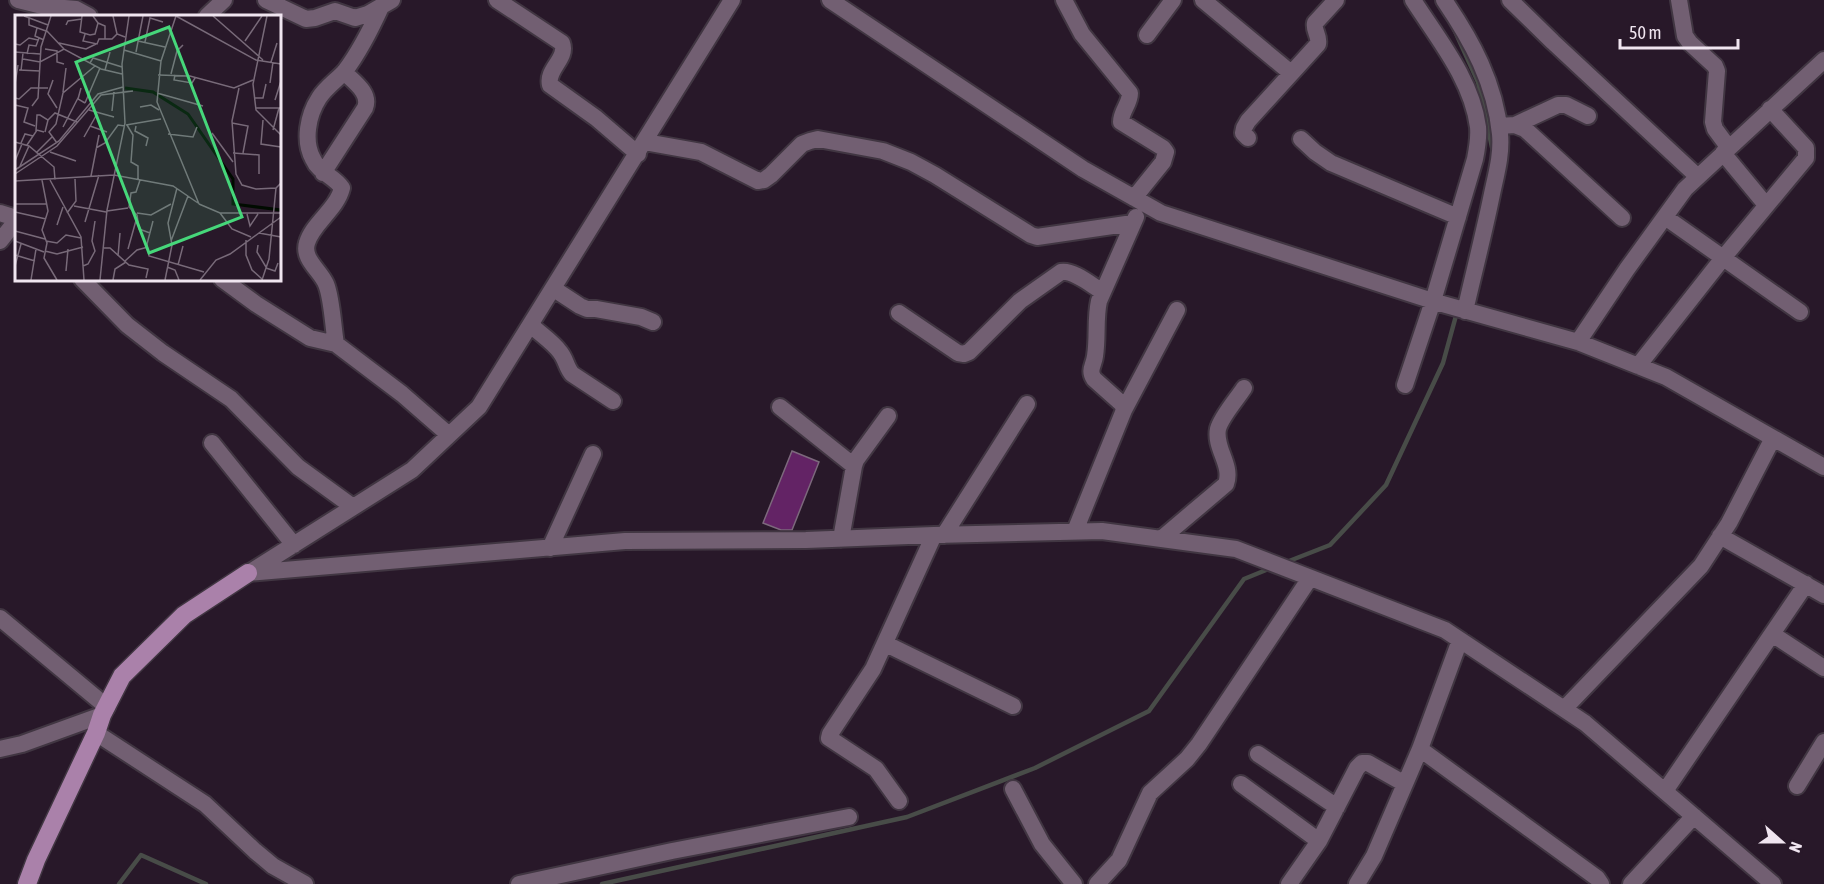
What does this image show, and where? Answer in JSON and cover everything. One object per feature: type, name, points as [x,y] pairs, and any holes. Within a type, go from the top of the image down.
[{"type":"main road","points":[[27,884],[104,711],[122,676],[184,615],[248,573]]},
{"type":"street","points":[[18,0],[42,6],[53,4],[76,9],[87,15]]},
{"type":"street","points":[[208,15],[224,0]]},
{"type":"street","points":[[266,0],[306,19],[315,18],[333,5],[355,18],[368,14],[386,3]]},
{"type":"street","points":[[497,0],[562,43],[564,48],[562,55],[549,76],[550,85],[641,148],[693,149],[758,181],[771,175],[802,144],[818,139],[883,151],[911,162],[1037,237],[1133,223]]},
{"type":"street","points":[[248,573],[412,470],[479,407],[732,0]]},
{"type":"street","points":[[830,0],[1083,169],[1161,213],[1436,302],[1578,342],[1665,377],[1824,467]]},
{"type":"street","points":[[1064,0],[1082,34],[1130,93],[1121,122],[1166,152],[1163,162],[1138,200],[1133,223],[1102,292],[1097,309],[1095,357],[1091,376],[1122,404],[1124,410]]},
{"type":"street","points":[[1147,35],[1173,0]]},
{"type":"street","points":[[1203,0],[1291,73]]},
{"type":"street","points":[[1405,385],[1436,302],[1479,139],[1473,104],[1458,70],[1413,0]]},
{"type":"street","points":[[1443,0],[1476,50],[1507,126]]},
{"type":"street","points":[[1510,0],[1698,177]]},
{"type":"street","points":[[1679,0],[1685,36],[1715,66],[1717,71],[1713,122],[1715,129],[1726,150],[1766,205]]},
{"type":"street","points":[[1248,138],[1243,133],[1248,121],[1318,44],[1320,39],[1314,27],[1315,23],[1331,2]]},
{"type":"street","points":[[336,344],[326,283],[306,256],[306,247],[309,236],[326,216],[342,188],[323,173],[312,158],[308,146],[308,132],[319,98],[344,72],[386,3]]},
{"type":"street","points":[[1578,342],[1685,189],[1824,60]]},
{"type":"street","points":[[323,173],[365,108],[367,101],[365,94],[344,72]]},
{"type":"street","points":[[1462,310],[1499,162],[1501,137],[1507,126],[1558,105],[1566,105],[1588,116]]},
{"type":"street","points":[[1638,366],[1722,258],[1806,158],[1806,148],[1770,109]]},
{"type":"street","points":[[1507,126],[1525,129],[1622,218]]},
{"type":"street","points":[[1300,139],[1315,153],[1331,163],[1458,217]]},
{"type":"street","points":[[0,213],[15,220]]},
{"type":"street","points":[[1665,217],[1800,312]]},
{"type":"street","points":[[0,241],[15,221]]},
{"type":"street","points":[[899,313],[964,354],[969,352],[1020,300],[1061,272],[1071,273],[1102,292]]},
{"type":"street","points":[[83,280],[127,325],[163,353],[231,399],[298,467],[353,507]]},
{"type":"street","points":[[223,280],[255,304],[310,338],[336,344],[402,394],[449,435]]},
{"type":"street","points":[[554,289],[587,309],[641,317],[653,322]]},
{"type":"street","points":[[1075,531],[1124,410],[1178,310]]},
{"type":"street","points":[[531,326],[560,351],[572,374],[613,401]]},
{"type":"street","points":[[1161,539],[1226,484],[1228,471],[1218,430],[1220,423],[1244,388]]},
{"type":"street","points":[[899,801],[882,774],[829,738],[830,734],[868,677],[939,535],[1026,404]]},
{"type":"street","points":[[780,407],[854,466]]},
{"type":"street","points":[[841,539],[856,460],[888,416]]},
{"type":"street","points":[[1564,709],[1701,566],[1729,523],[1773,438]]},
{"type":"street","points":[[212,443],[294,544]]},
{"type":"street","points":[[550,548],[593,454]]},
{"type":"street","points":[[248,573],[625,541],[841,539],[1102,531],[1236,549],[1445,630],[1585,723],[1773,884]]},
{"type":"street","points":[[1720,536],[1824,595]]},
{"type":"street","points":[[1097,884],[1119,860],[1150,793],[1187,759],[1199,744],[1303,575]]},
{"type":"street","points":[[1665,791],[1806,584]]},
{"type":"street","points":[[0,618],[104,711],[22,744],[0,749]]},
{"type":"street","points":[[1772,634],[1824,669]]},
{"type":"street","points":[[1357,884],[1374,856],[1420,749],[1460,640]]},
{"type":"street","points":[[886,644],[1012,705]]},
{"type":"street","points":[[96,733],[192,794],[273,866],[305,884]]},
{"type":"street","points":[[1797,786],[1824,742]]},
{"type":"street","points":[[1420,749],[1598,878],[1602,884]]},
{"type":"street","points":[[1258,754],[1337,807]]},
{"type":"street","points":[[1289,884],[1319,841],[1357,768],[1362,763],[1368,763],[1405,784]]},
{"type":"street","points":[[1241,784],[1319,841]]},
{"type":"street","points":[[1013,789],[1042,844],[1074,884]]},
{"type":"street","points":[[1631,884],[1694,816]]},
{"type":"street","points":[[519,884],[672,851],[849,817]]},
{"type":"building","points":[[792,451],[819,462],[792,530],[781,530],[763,523]]},
{"type":"waterway","points":[[1454,29],[1478,82],[1493,152]]},
{"type":"waterway","points":[[1284,563],[1330,545],[1386,485],[1443,363],[1457,312]]},
{"type":"waterway","points":[[602,884],[907,817],[1035,768],[1149,711],[1244,579],[1271,568]]},
{"type":"waterway","points":[[119,884],[141,855],[206,884]]}]
